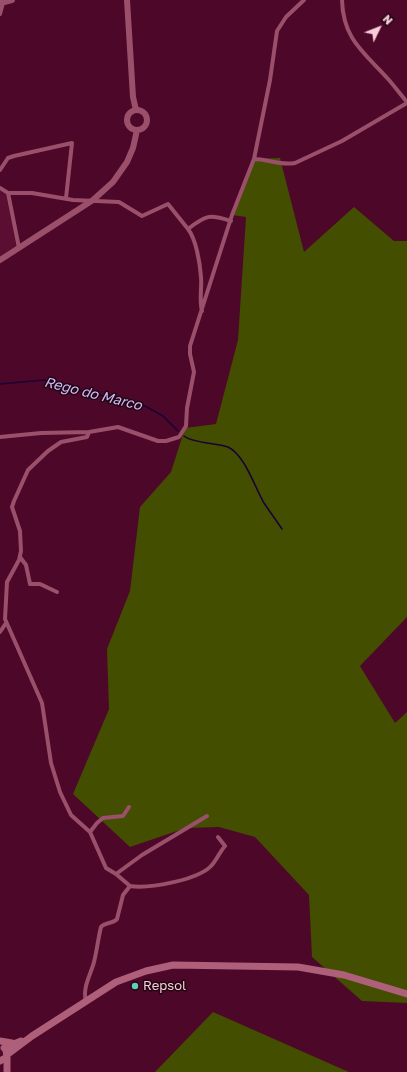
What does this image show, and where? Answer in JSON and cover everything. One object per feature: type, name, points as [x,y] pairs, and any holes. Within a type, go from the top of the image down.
[{"type":"main road","points":[[3,1048],[32,1036],[116,982],[146,971],[173,965],[298,967],[344,974],[407,994]]},
{"type":"main road","points":[[3,1048],[32,1036]]},
{"type":"main road","points":[[3,1048],[0,1062],[6,1072]]},
{"type":"main road","points":[[3,1048],[6,1072]]},
{"type":"street","points":[[0,14],[1,3],[12,0]]},
{"type":"street","points":[[127,0],[136,110]]},
{"type":"street","points":[[0,437],[41,433],[89,432],[118,427],[158,440],[166,441],[179,437],[186,426],[187,408],[194,372],[190,354],[190,346],[231,221],[254,159],[278,31],[286,17],[304,0]]},
{"type":"street","points":[[254,159],[265,159],[288,164],[294,163],[342,141],[407,103],[360,50],[350,36],[342,16],[342,0]]},
{"type":"street","points":[[136,110],[142,112],[147,120],[143,128],[137,130],[130,128],[127,122],[130,113],[136,110]]},
{"type":"street","points":[[0,260],[93,200],[121,173],[133,148],[137,130]]},
{"type":"street","points":[[0,170],[8,158],[72,142],[71,166],[66,198]]},
{"type":"street","points":[[0,188],[8,193],[32,193],[74,200],[119,202],[142,216],[168,204],[195,239],[201,277],[200,292],[202,312]]},
{"type":"street","points":[[8,193],[19,248]]},
{"type":"street","points":[[188,229],[207,216],[231,221]]},
{"type":"street","points":[[89,432],[86,437],[68,440],[55,446],[34,463],[28,470],[12,507],[20,531],[20,557],[7,582],[6,623],[42,703],[51,763],[60,792],[71,815],[90,832],[100,852],[103,864],[130,886],[140,888],[172,882],[203,872],[210,867],[225,846],[218,837]]},
{"type":"street","points":[[20,557],[26,565],[30,584],[40,584],[57,592]]},
{"type":"street","points":[[0,632],[6,623]]},
{"type":"street","points":[[90,832],[103,818],[123,816],[129,807]]},
{"type":"street","points":[[116,874],[142,855],[207,816]]},
{"type":"street","points":[[86,1001],[84,995],[86,985],[94,961],[102,928],[104,924],[117,919],[123,895],[130,886]]},
{"type":"shaded area","points":[[0,191],[6,195],[16,246],[0,256]]},
{"type":"green space","points":[[280,158],[304,252],[354,207],[394,241],[407,241],[407,617],[360,666],[395,723],[407,712],[407,1003],[362,1001],[312,957],[309,895],[255,837],[219,827],[186,828],[130,847],[73,794],[109,709],[107,649],[130,591],[140,507],[171,472],[185,428],[216,424],[238,340],[246,217],[232,215],[254,159]]},
{"type":"green space","points":[[213,1012],[342,1069],[349,1072],[155,1072]]},
{"type":"waterway","name":"Rego do Marco","points":[[0,384],[44,380],[145,406],[163,416],[178,431]]},
{"type":"waterway","name":"Rego do Marco","points":[[184,436],[198,442],[228,447],[234,451],[240,457],[264,503],[282,529]]},
{"type":"place","name":"Repsol","points":[[135,986]]}]
